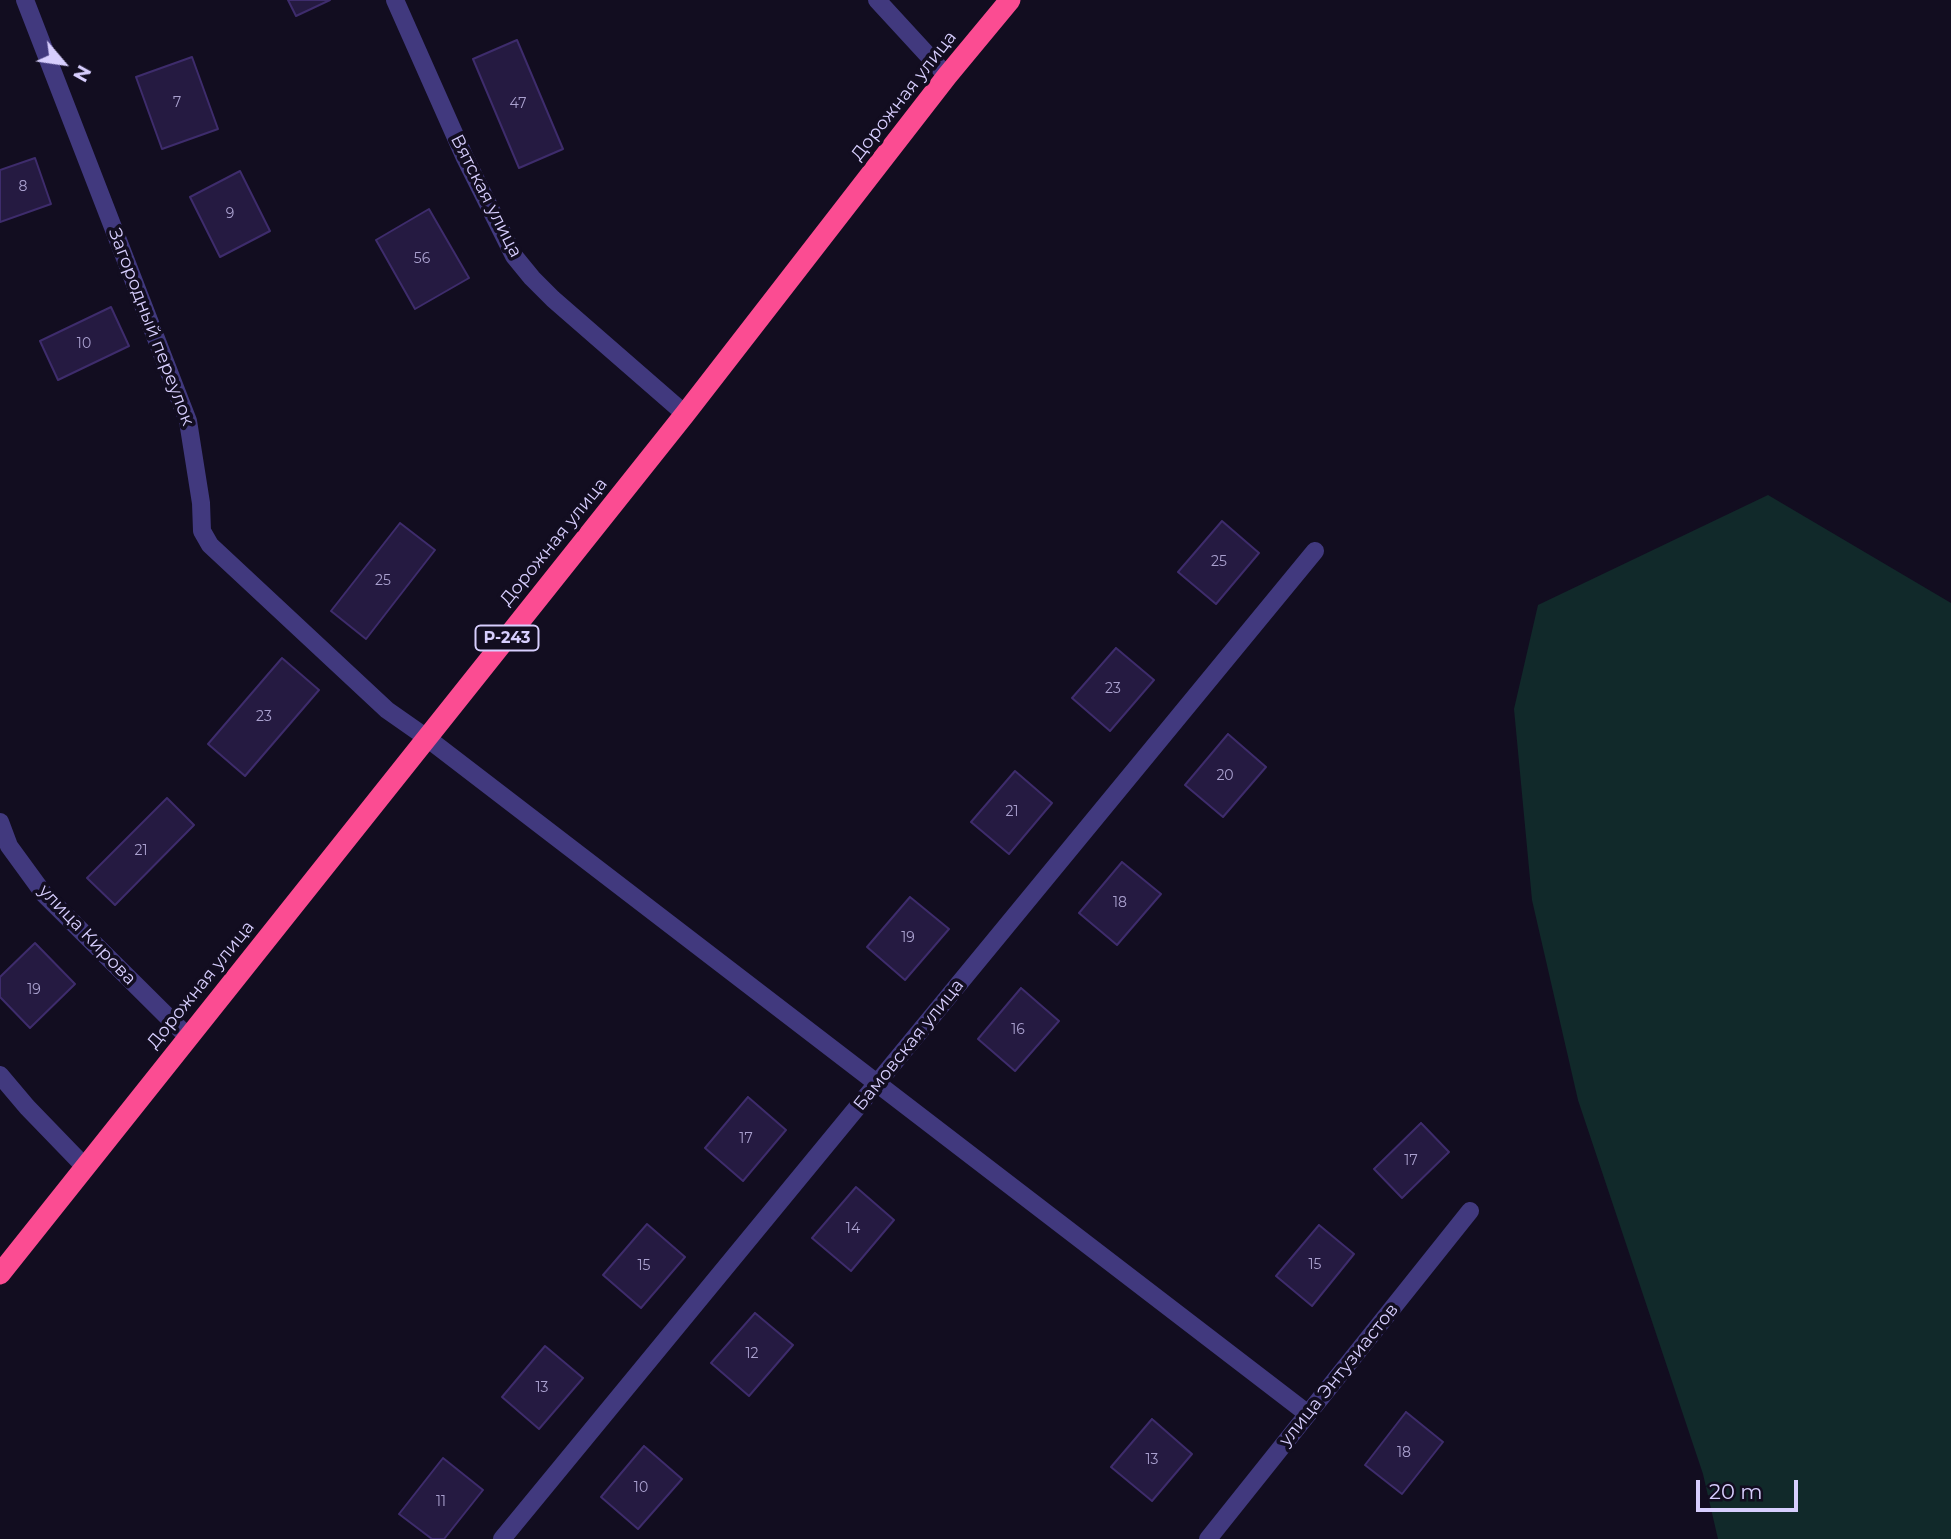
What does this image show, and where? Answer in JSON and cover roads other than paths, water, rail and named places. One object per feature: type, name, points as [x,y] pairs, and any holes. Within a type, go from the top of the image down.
[{"type":"highway","name":"Дорожная улица","points":[[0,1274],[685,414],[947,76],[1010,0]]},
{"type":"street","name":"Загородный переулок","points":[[25,0],[188,421],[201,503],[202,531],[210,545],[387,710],[1308,1414]]},
{"type":"street","name":"Вятская улица","points":[[395,0],[465,158],[514,256],[553,299],[685,414]]},
{"type":"street","points":[[877,0],[947,76]]},
{"type":"street","name":"Бамовская улица","points":[[502,1539],[1315,551]]},
{"type":"street","name":"улица Кирова","points":[[0,822],[9,846],[44,894],[188,1037]]},
{"type":"street","points":[[0,1075],[85,1167]]},
{"type":"street","name":"улица Энтузиастов","points":[[1208,1539],[1470,1211]]}]
